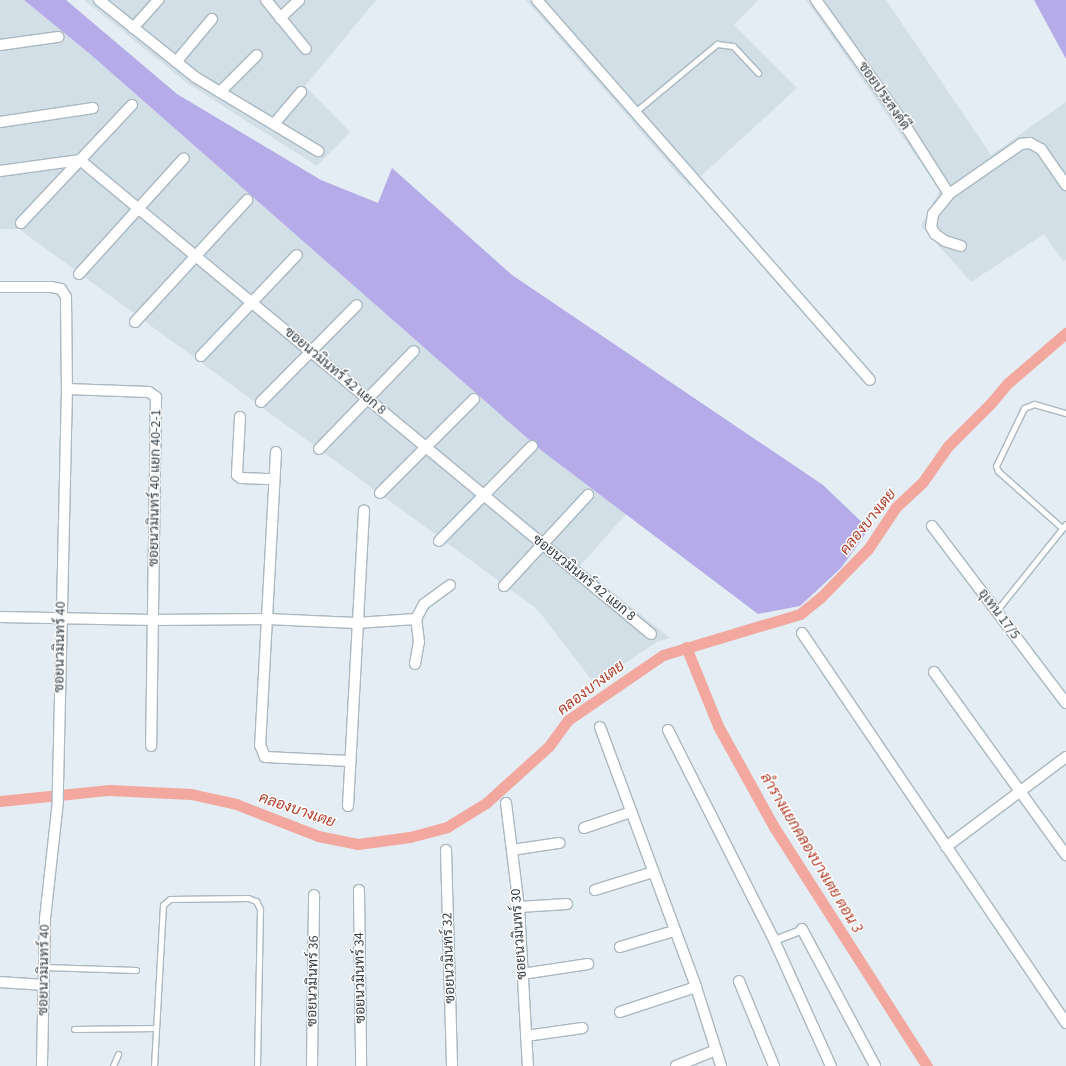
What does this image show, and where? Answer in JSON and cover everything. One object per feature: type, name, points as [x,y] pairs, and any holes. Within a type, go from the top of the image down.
[{"type":"street","points":[[99,0],[176,62],[220,92],[318,151]]},
{"type":"street","points":[[133,28],[158,0]]},
{"type":"street","points":[[266,0],[306,49]]},
{"type":"street","points":[[280,18],[299,0]]},
{"type":"street","points":[[537,0],[634,113],[870,380]]},
{"type":"street","name":"ซอยประสงค์ดี","points":[[816,0],[949,194]]},
{"type":"street","points":[[176,62],[212,19]]},
{"type":"street","points":[[0,46],[58,37]]},
{"type":"street","points":[[220,92],[257,55]]},
{"type":"street","points":[[274,124],[301,92]]},
{"type":"street","points":[[21,223],[132,105]]},
{"type":"street","points":[[0,122],[93,108]]},
{"type":"street","points":[[961,246],[945,241],[931,227],[933,214],[949,194],[1021,144],[1030,144],[1041,149],[1066,185]]},
{"type":"street","points":[[79,274],[137,208],[184,158]]},
{"type":"street","points":[[0,171],[80,160]]},
{"type":"street","name":"ซอยนวมินทร์ 42 แยก 8","points":[[80,160],[651,634]]},
{"type":"street","points":[[135,322],[194,255],[247,200]]},
{"type":"street","points":[[201,356],[297,255]]},
{"type":"street","name":"ซอยนวมินทร์ 40","points":[[0,287],[61,289],[66,297],[67,389],[60,616],[58,801],[44,919],[42,1066]]},
{"type":"street","points":[[261,402],[310,350],[357,305]]},
{"type":"street","points":[[319,449],[414,352]]},
{"type":"street","name":"ซอยนวมินทร์ 40 แยก 40-2-1","points":[[67,389],[149,392],[156,397],[153,620]]},
{"type":"street","points":[[380,493],[474,399]]},
{"type":"street","points":[[240,418],[237,475],[241,478],[274,479]]},
{"type":"street","points":[[439,540],[532,446]]},
{"type":"street","points":[[276,452],[260,745],[262,753],[266,757],[349,761]]},
{"type":"street","points":[[504,586],[588,495]]},
{"type":"street","points":[[348,806],[356,624],[364,510]]},
{"type":"street","name":"อุเทน 17/5","points":[[932,526],[1066,703]]},
{"type":"street","points":[[415,664],[419,642],[416,619],[424,604],[450,585]]},
{"type":"street","points":[[0,617],[60,616],[153,620],[267,619],[356,624],[416,619]]},
{"type":"street","points":[[151,746],[153,620]]},
{"type":"street","points":[[802,633],[1066,1023]]},
{"type":"street","points":[[934,672],[1022,791],[1066,855]]},
{"type":"street","points":[[600,728],[696,987],[720,1066]]},
{"type":"street","points":[[668,730],[774,940],[831,1066]]},
{"type":"street","points":[[946,847],[1066,757]]},
{"type":"street","name":"ซอยนวมินทร์ 30","points":[[506,802],[519,907],[528,1066]]},
{"type":"street","points":[[584,828],[631,812]]},
{"type":"street","points":[[512,850],[559,843]]},
{"type":"street","name":"ซอยนวมินทร์ 32","points":[[446,850],[452,1066]]},
{"type":"street","points":[[595,890],[653,872]]},
{"type":"street","name":"ซอยนวมินทร์ 34","points":[[358,890],[361,1066]]},
{"type":"street","name":"ซอยนวมินทร์ 36","points":[[312,1066],[314,895]]},
{"type":"street","points":[[519,907],[567,904]]},
{"type":"street","points":[[774,940],[802,929],[875,1066]]},
{"type":"street","points":[[620,947],[674,931]]},
{"type":"street","points":[[522,974],[588,964]]},
{"type":"street","points":[[739,981],[774,1066]]},
{"type":"street","points":[[0,982],[44,985]]},
{"type":"street","points":[[620,1012],[696,987]]},
{"type":"street","points":[[526,1036],[582,1028]]},
{"type":"street","points":[[676,1066],[716,1050]]},
{"type":"lane","points":[[634,113],[717,44],[733,46],[758,73]]},
{"type":"lane","points":[[1062,528],[998,471],[996,466],[1024,408],[1034,404],[1066,413]]},
{"type":"lane","points":[[997,610],[1066,524]]},
{"type":"lane","points":[[154,1066],[161,910],[164,903],[170,899],[254,899],[260,909],[257,1066]]},
{"type":"lane","points":[[44,967],[136,970]]},
{"type":"lane","points":[[74,1029],[156,1028]]},
{"type":"lane","points":[[113,1066],[118,1054]]},
{"type":"shaded area","points":[[0,0],[24,0],[90,54],[542,451],[626,514],[580,566],[670,638],[657,642],[594,683],[537,609],[19,229],[0,229]]},
{"type":"shaded area","points":[[24,0],[66,0],[177,94],[321,180],[378,203],[392,168],[512,275],[823,485],[869,529],[841,568],[800,606],[758,614],[542,451],[90,54]]},
{"type":"shaded area","points":[[84,0],[376,0],[305,86],[350,132],[317,166],[187,83]]},
{"type":"shaded area","points":[[526,0],[758,0],[734,25],[797,88],[689,187]]},
{"type":"shaded area","points":[[806,0],[886,0],[991,155],[1066,102],[1066,260],[1063,261],[1044,234],[971,282],[921,226],[940,190]]},
{"type":"shaded area","points":[[1034,0],[1066,0],[1066,59]]},
{"type":"waterway","name":"คลองบางเตย","points":[[0,801],[109,790],[191,794],[236,804],[318,836],[358,844],[410,837],[447,827],[486,803],[549,746],[568,720],[663,655],[800,614],[820,598],[868,549],[896,507],[922,483],[948,446],[991,403],[1008,383],[1066,333]]},
{"type":"waterway","name":"ลำรางแยกคลองบางเตย ตอน 3","points":[[686,647],[718,726],[774,827],[927,1066]]}]
